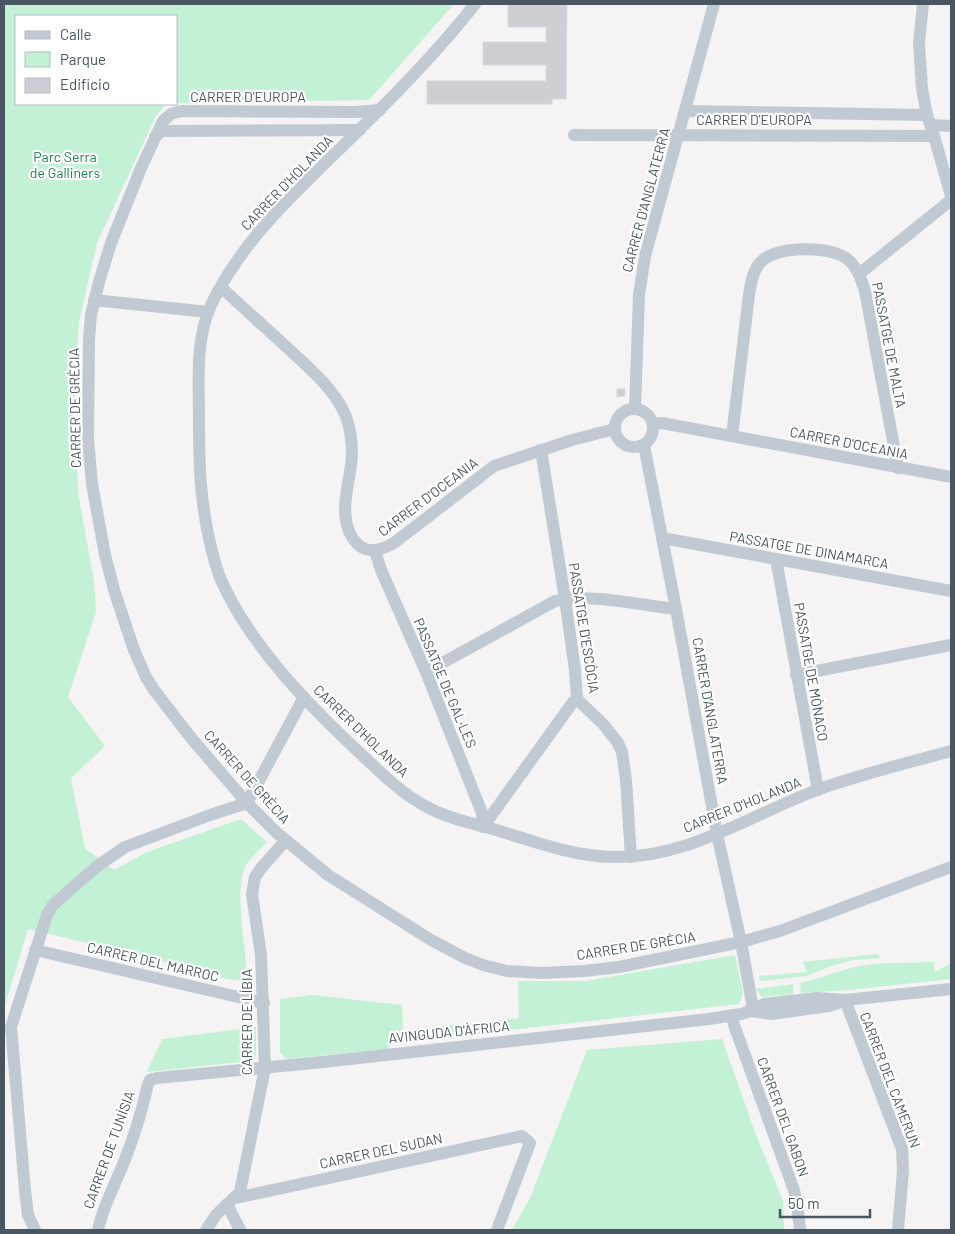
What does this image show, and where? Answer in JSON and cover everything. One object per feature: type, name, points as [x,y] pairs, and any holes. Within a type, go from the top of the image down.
[{"type":"street","name":"CARRER D'HOLANDA","points":[[475,4],[450,37],[415,75],[267,222],[229,270],[208,312],[200,352],[198,466],[201,497],[213,554],[221,579],[252,633],[304,698],[331,726],[400,789],[428,808],[483,827],[569,852],[590,856],[631,856],[655,853],[716,834],[818,790],[951,751]]},
{"type":"street","name":"CARRER D'ANGLATERRA","points":[[635,409],[641,276],[714,4]]},
{"type":"street","points":[[923,4],[920,23],[919,67],[931,125],[951,196]]},
{"type":"street","name":"CARRER D'EUROPA","points":[[155,137],[163,120],[171,114],[181,111],[356,112],[380,110]]},
{"type":"street","name":"CARRER D'EUROPA","points":[[685,111],[951,126]]},
{"type":"street","name":"CARRER D'EUROPA","points":[[574,135],[679,135],[931,125]]},
{"type":"street","points":[[155,137],[162,131],[360,130]]},
{"type":"street","name":"CARRER DE GRÈCIA","points":[[155,137],[114,235],[94,300],[89,340],[88,439],[91,475],[105,554],[123,619],[139,664],[154,690],[192,739],[248,803],[286,840],[328,875],[431,940],[465,958],[507,971],[561,973],[619,967],[742,942],[780,931],[951,867]]},
{"type":"street","points":[[859,274],[951,200]]},
{"type":"street","name":"PASSATGE DE MALTA","points":[[732,436],[752,278],[763,260],[780,252],[820,250],[846,258],[859,274],[865,291],[898,468]]},
{"type":"street","name":"CARRER D'OCEANIA","points":[[220,287],[314,372],[340,405],[350,429],[352,448],[345,504],[348,528],[352,537],[367,551],[376,551],[389,546],[406,535],[494,466],[541,450],[615,429]]},
{"type":"street","points":[[94,300],[208,312]]},
{"type":"street","points":[[635,409],[647,413],[653,424],[652,436],[644,445],[637,448],[629,447],[622,443],[617,437],[615,429],[616,423],[623,412],[635,409]]},
{"type":"street","name":"CARRER D'OCEANIA","points":[[653,424],[662,423],[951,477]]},
{"type":"street","name":"CARRER D'ANGLATERRA","points":[[644,445],[676,609],[716,834],[742,942],[752,1003],[751,1011]]},
{"type":"street","name":"PASSATGE D'ESCÒCIA","points":[[541,450],[565,599],[577,699],[608,729],[622,752],[625,765],[631,856]]},
{"type":"street","name":"PASSATGE DE DINAMARCA","points":[[662,538],[951,591]]},
{"type":"street","name":"PASSATGE DE GAL·LES","points":[[376,551],[381,570],[426,672],[482,813],[483,827]]},
{"type":"street","name":"PASSATGE DE MÒNACO","points":[[776,559],[818,790]]},
{"type":"street","points":[[426,672],[555,601],[581,597],[676,609]]},
{"type":"street","points":[[796,675],[951,645]]},
{"type":"street","points":[[35,1230],[28,1215],[10,1034],[47,915],[53,905],[111,856],[125,847],[210,814],[248,803],[304,698]]},
{"type":"street","points":[[483,827],[577,699]]},
{"type":"street","name":"CARRER DE LÍBIA","points":[[206,1230],[216,1216],[240,1192],[265,1068],[261,955],[252,894],[255,877],[286,840]]},
{"type":"street","name":"CARRER DEL MARROC","points":[[35,950],[264,1003]]},
{"type":"street","name":"AVINGUDA D'ÀFRICA","points":[[150,1080],[732,1016],[751,1011],[772,1014],[829,1006],[845,1000],[951,989]]},
{"type":"street","name":"CARRER DEL CAMERUN","points":[[845,1000],[902,1149],[904,1171],[898,1230]]},
{"type":"street","name":"CARRER DEL GABON","points":[[732,1016],[794,1190],[800,1230]]},
{"type":"street","name":"CARRER DE TUNÍSIA","points":[[98,1230],[106,1201],[140,1118],[150,1080]]},
{"type":"street","name":"CARRER DEL SUDAN","points":[[231,1201],[522,1136],[530,1143],[497,1230]]},
{"type":"street","points":[[231,1201],[240,1230]]},
{"type":"green space","name":"Parc Serra de Galliners","points":[[4,4],[454,4],[369,100],[178,103],[178,15],[15,15],[15,105],[165,105],[156,116],[97,243],[79,322],[73,417],[79,498],[94,581],[96,612],[68,697],[105,746],[71,778],[85,848],[114,870],[147,852],[241,819],[267,842],[248,862],[242,877],[241,906],[247,981],[227,979],[155,959],[28,929],[6,1002],[4,1003]]},
{"type":"green space","points":[[878,954],[880,958],[853,960],[828,967],[807,976],[760,981],[759,976],[807,972],[803,962]]},
{"type":"green space","points":[[735,955],[743,993],[739,1004],[388,1044],[389,1049],[286,1059],[280,1052],[280,999],[312,995],[402,1005],[403,1030],[519,1018],[518,981],[585,981]]},
{"type":"green space","points":[[934,962],[935,972],[951,963],[951,979],[801,993],[800,983],[860,966]]},
{"type":"green space","points":[[793,984],[793,994],[762,997],[756,989]]},
{"type":"green space","points":[[256,1027],[256,1056],[250,1061],[147,1072],[162,1039]]},
{"type":"green space","points":[[722,1039],[755,1132],[783,1201],[784,1230],[512,1230],[531,1196],[587,1050]]},
{"type":"building","points":[[508,4],[567,4],[566,99],[552,99],[552,104],[427,104],[427,81],[546,81],[546,65],[483,65],[483,42],[546,42],[546,27],[508,27]]},
{"type":"building","points":[[617,389],[625,389],[625,396],[617,397]]}]
